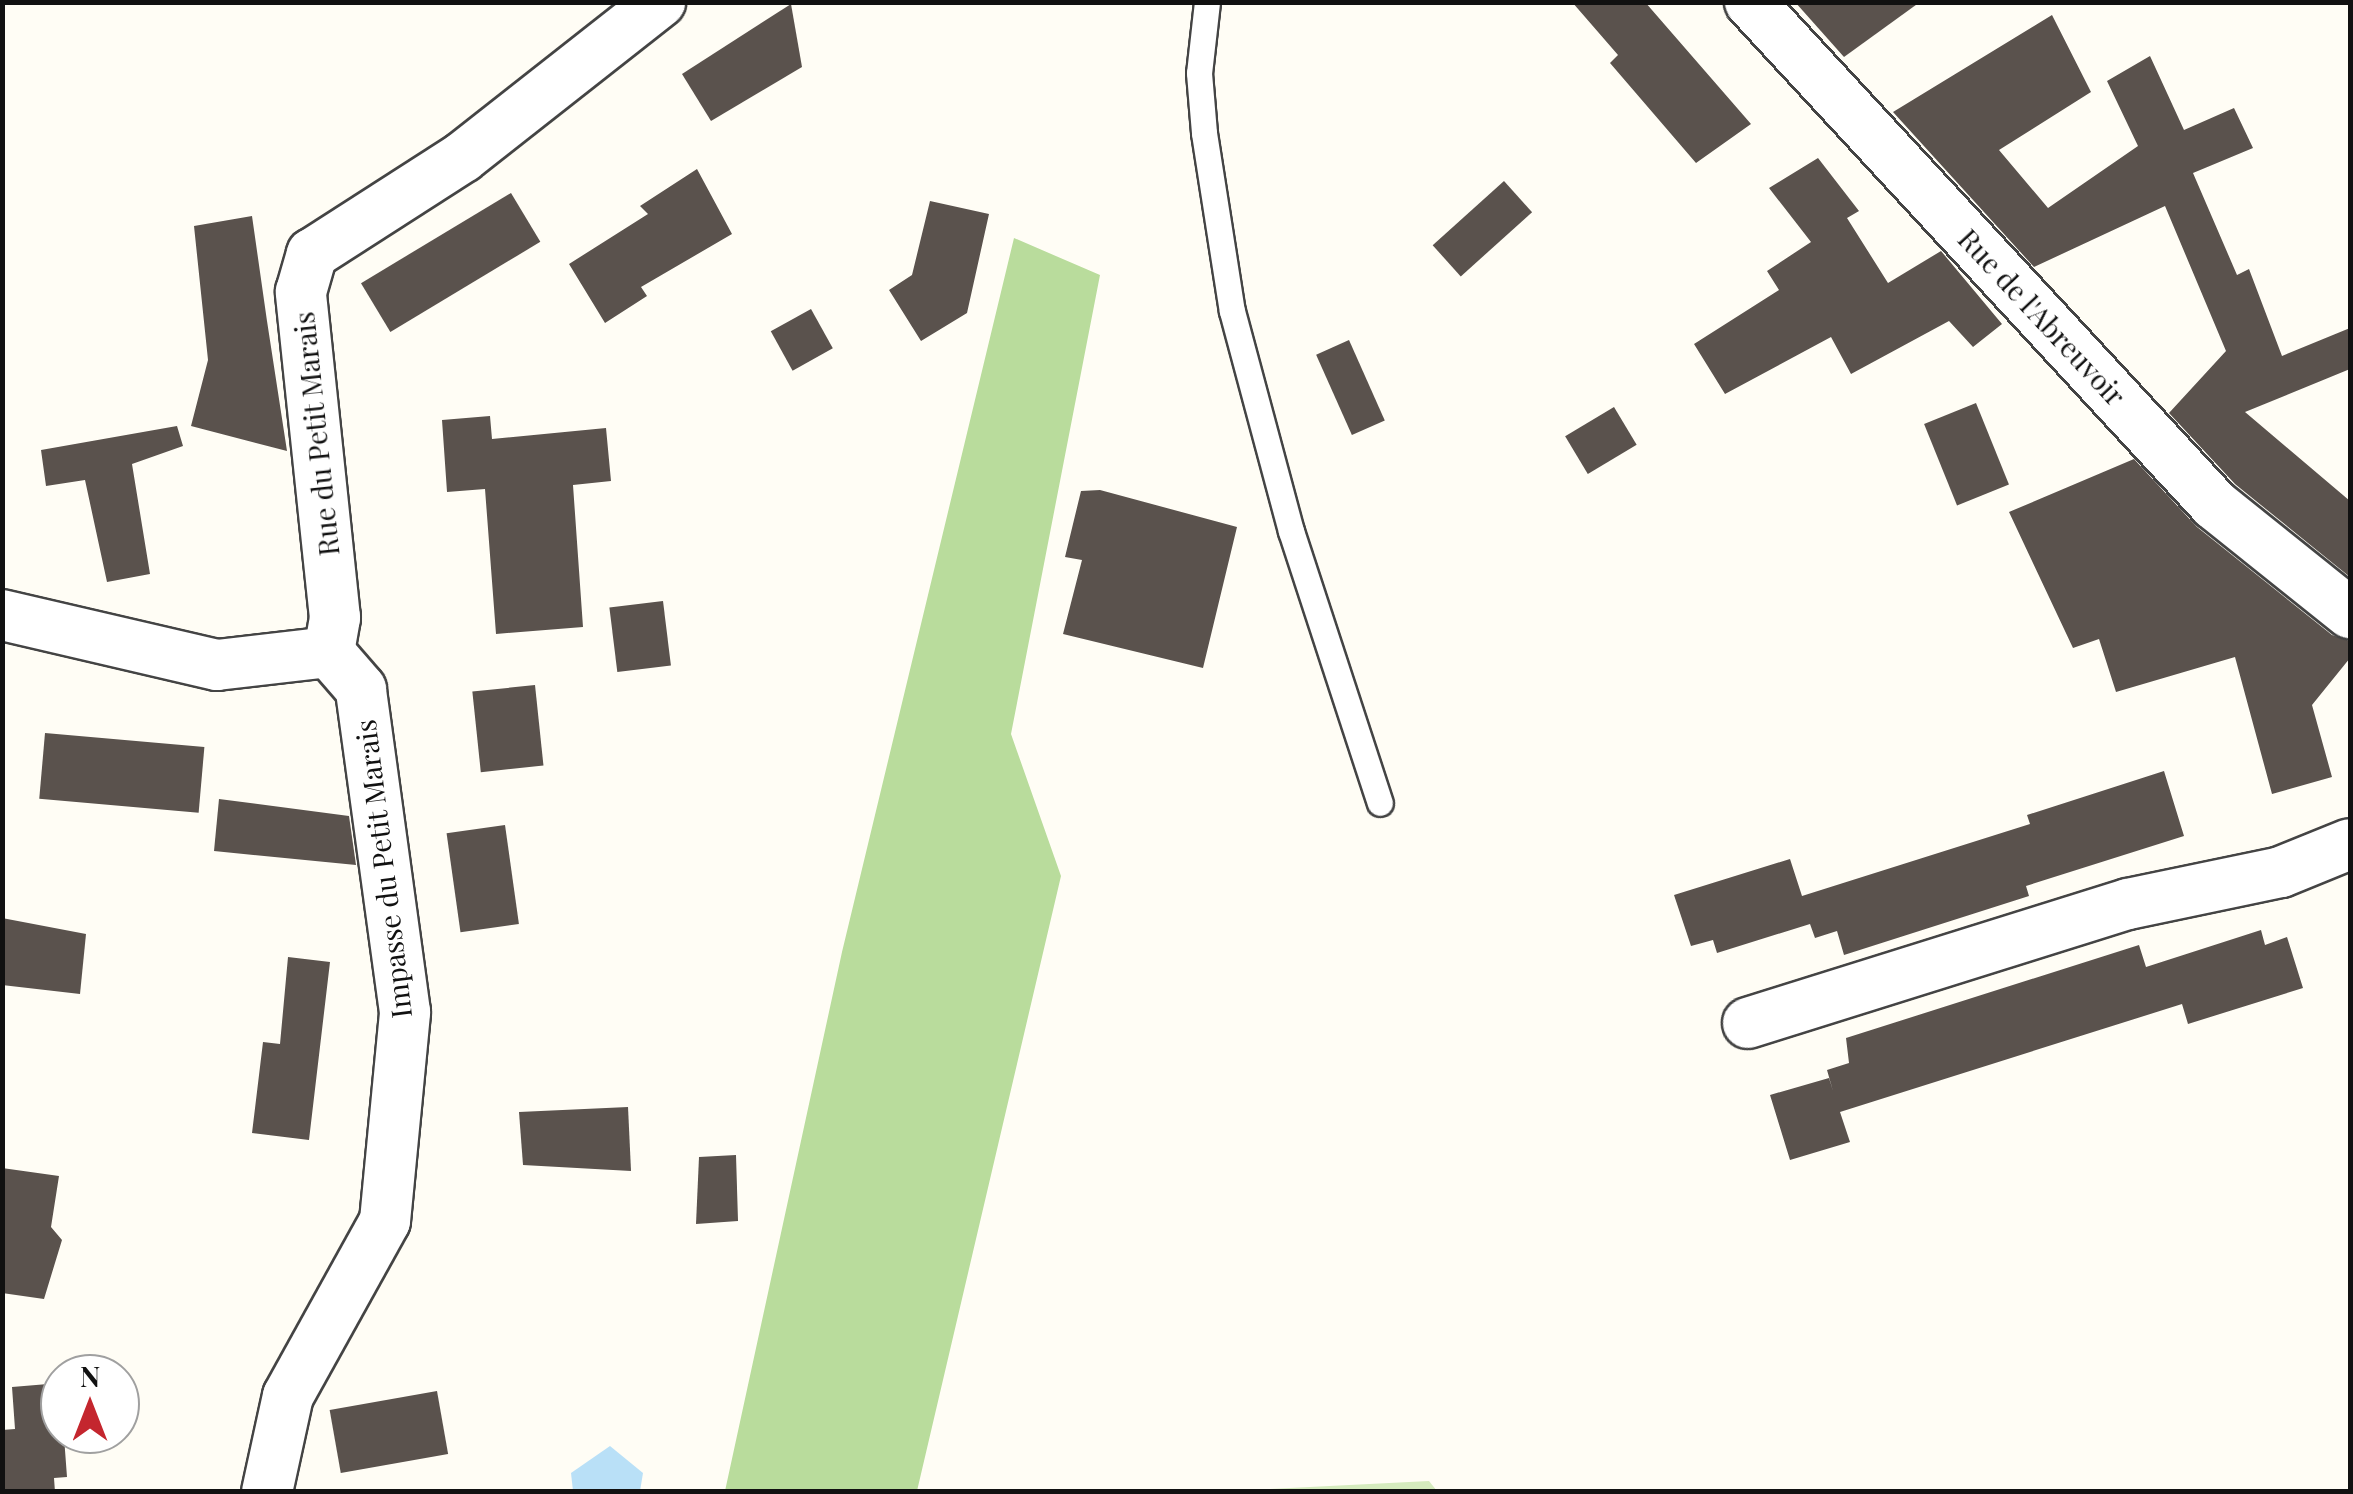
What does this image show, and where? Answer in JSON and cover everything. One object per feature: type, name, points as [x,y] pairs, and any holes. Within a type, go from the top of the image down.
[{"type":"street","name":"Rue du Petit Marais","points":[[329,652],[335,618],[301,292],[312,254],[464,156],[660,2]]},
{"type":"street","name":"Rue de l'Abreuvoir","points":[[1750,2],[2215,505],[2350,612]]},
{"type":"street","points":[[2,615],[217,665],[329,652]]},
{"type":"street","name":"Impasse du Petit Marais","points":[[266,1492],[288,1396],[385,1221],[404,1012],[361,688],[329,652]]},
{"type":"street","points":[[1748,1023],[2128,904],[2281,872],[2350,844]]},
{"type":"lane","points":[[1206,2],[1200,73],[1204,133],[1232,312],[1291,531],[1380,803]]},
{"type":"green space","points":[[1014,238],[1100,275],[1011,734],[1061,876],[917,1491],[725,1491],[842,952]]},
{"type":"green space","points":[[1429,1481],[1437,1491],[1250,1491],[1251,1490]]},
{"type":"water","points":[[610,1446],[643,1473],[640,1491],[573,1491],[571,1473]]},
{"type":"building","points":[[1572,2],[1645,2],[1751,124],[1696,163],[1610,63],[1618,55]]},
{"type":"building","points":[[1795,2],[1920,2],[1844,57]]},
{"type":"building","points":[[791,4],[802,67],[711,121],[682,74]]},
{"type":"building","points":[[2052,15],[2091,92],[1999,150],[2048,208],[2138,146],[2107,81],[2150,56],[2184,130],[2234,108],[2253,148],[2193,173],[2237,275],[2249,269],[2282,356],[2350,328],[2350,369],[2245,412],[2350,501],[2350,577],[2235,484],[2169,413],[2226,351],[2165,206],[2034,267],[1893,112]]},
{"type":"building","points":[[1818,158],[1859,211],[1847,218],[1888,283],[1941,251],[2002,324],[1973,347],[1949,321],[1851,374],[1831,337],[1725,394],[1694,344],[1779,290],[1767,271],[1811,242],[1769,188]]},
{"type":"building","points":[[697,169],[732,234],[641,287],[647,296],[605,323],[569,264],[648,214],[640,206]]},
{"type":"building","points":[[1504,181],[1532,212],[1461,276],[1433,245]]},
{"type":"building","points":[[511,193],[540,242],[390,332],[361,283]]},
{"type":"building","points":[[930,201],[989,214],[967,313],[921,341],[889,290],[912,275]]},
{"type":"building","points":[[252,216],[287,451],[191,426],[208,360],[194,226]]},
{"type":"building","points":[[811,309],[833,348],[793,371],[771,331]]},
{"type":"building","points":[[1349,340],[1385,420],[1352,435],[1316,355]]},
{"type":"building","points":[[1976,403],[2009,485],[1957,506],[1924,424]]},
{"type":"building","points":[[1614,407],[1637,445],[1588,474],[1565,436]]},
{"type":"building","points":[[490,416],[492,439],[606,428],[611,481],[573,485],[583,627],[496,634],[485,489],[447,492],[442,420]]},
{"type":"building","points":[[177,426],[183,446],[132,464],[150,574],[107,582],[85,480],[46,486],[41,450]]},
{"type":"building","points":[[2134,459],[2197,527],[2332,635],[2350,641],[2350,658],[2312,705],[2332,777],[2272,794],[2235,657],[2116,692],[2099,639],[2073,648],[2009,512]]},
{"type":"building","points":[[1100,490],[1237,527],[1203,668],[1063,634],[1082,560],[1065,557],[1081,491]]},
{"type":"building","points":[[663,601],[671,666],[617,672],[609,608]]},
{"type":"building","points":[[535,685],[543,766],[481,772],[472,692]]},
{"type":"building","points":[[45,733],[204,747],[199,813],[39,799]]},
{"type":"building","points":[[2164,771],[2184,836],[2026,886],[2029,896],[1844,955],[1837,931],[1815,938],[1810,924],[1717,953],[1713,940],[1691,946],[1674,895],[1790,859],[1802,896],[2030,824],[2027,815]]},
{"type":"building","points":[[219,799],[349,816],[356,865],[214,851]]},
{"type":"building","points":[[505,825],[519,924],[460,932],[447,833]]},
{"type":"building","points":[[2,918],[86,934],[80,994],[2,985]]},
{"type":"building","points":[[2261,930],[2265,945],[2287,937],[2303,988],[2188,1024],[2182,1004],[1840,1112],[1850,1142],[1790,1160],[1770,1095],[1829,1078],[1833,1091],[1827,1070],[1849,1063],[1846,1038],[2139,945],[2146,967]]},
{"type":"building","points":[[288,957],[330,962],[309,1140],[252,1133],[263,1042],[280,1044]]},
{"type":"building","points":[[628,1107],[631,1171],[523,1165],[519,1112]]},
{"type":"building","points":[[736,1155],[738,1221],[696,1224],[699,1157]]},
{"type":"building","points":[[2,1168],[59,1176],[51,1227],[62,1240],[44,1299],[2,1293]]},
{"type":"building","points":[[40,1385],[40,1454],[65,1454],[67,1477],[54,1478],[55,1492],[2,1492],[2,1430],[15,1429],[12,1387]]},
{"type":"building","points":[[437,1391],[448,1454],[341,1473],[330,1410]]}]
